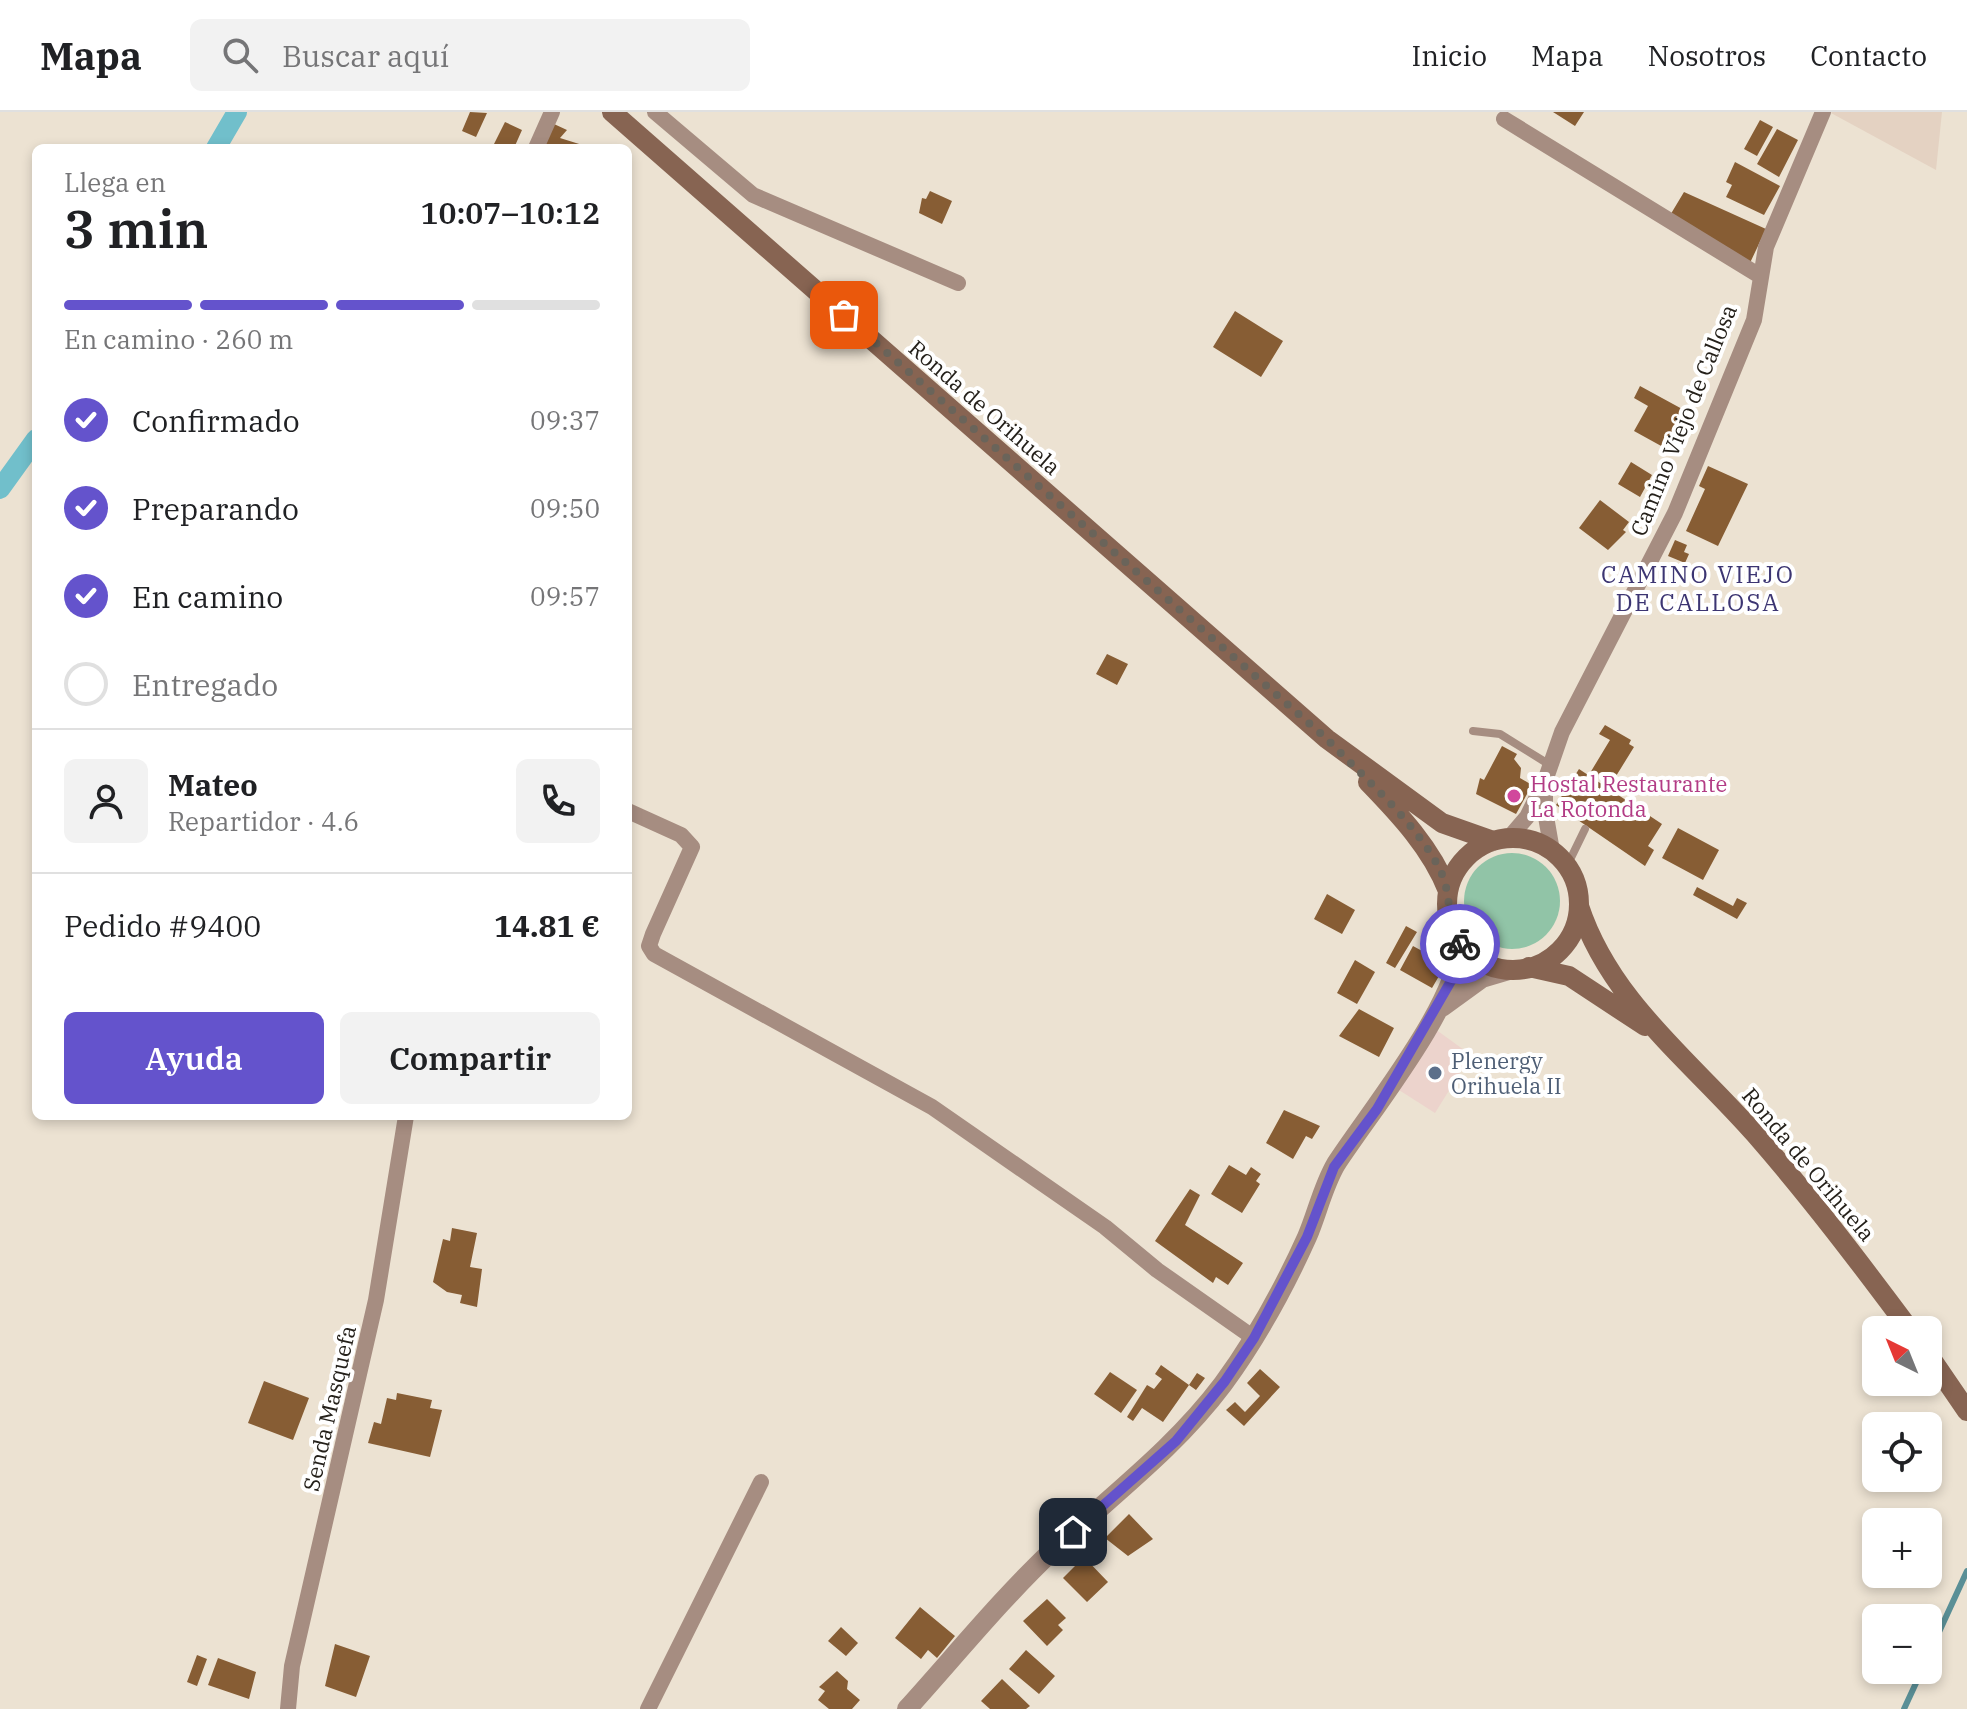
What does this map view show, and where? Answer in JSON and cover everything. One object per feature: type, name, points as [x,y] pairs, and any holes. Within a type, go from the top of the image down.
[{"type":"main road","name":"Ronda de Orihuela","points":[[612,112],[1327,739],[1442,823],[1501,839],[1539,843],[1552,851],[1567,866],[1576,885],[1591,944],[1661,1038],[1754,1133],[1835,1229],[1900,1316]]},
{"type":"main road","name":"Ronda de Orihuela","points":[[1327,739],[1419,840],[1440,870],[1448,891],[1447,912],[1461,945],[1478,960],[1569,976],[1661,1038]]},
{"type":"main road","points":[[1448,891],[1464,860],[1501,839]]},
{"type":"main road","points":[[1519,968],[1549,959],[1564,945],[1574,926],[1579,906]]},
{"type":"main road","points":[[1942,1374],[1967,1411]]},
{"type":"street","points":[[538,144],[552,112]]},
{"type":"street","points":[[655,112],[675,133],[753,195],[958,283]]},
{"type":"street","name":"Camino Viejo de Callosa","points":[[1501,839],[1527,817],[1548,774],[1562,732],[1607,639],[1642,580],[1675,513],[1754,320],[1766,247],[1823,112]]},
{"type":"street","points":[[1504,119],[1760,276]]},
{"type":"street","points":[[1548,774],[1545,811],[1552,851]]},
{"type":"street","points":[[632,813],[681,835],[692,847],[653,934],[649,946],[654,954],[932,1107],[1105,1227],[1157,1270],[1254,1338]]},
{"type":"street","points":[[907,1709],[1052,1551],[1176,1441],[1201,1412],[1254,1338],[1307,1237],[1334,1167],[1377,1109],[1433,1015],[1459,964],[1461,945]]},
{"type":"street","points":[[1433,1015],[1482,978],[1519,968]]},
{"type":"street","name":"Senda Masquefa","points":[[288,1709],[292,1666],[376,1300],[405,1120]]},
{"type":"street","points":[[648,1709],[761,1482]]},
{"type":"lane","points":[[1473,731],[1500,734],[1548,774]]},
{"type":"lane","points":[[1567,866],[1585,829]]},
{"type":"shaded area","points":[[1832,112],[1942,112],[1936,170],[1831,113]]},
{"type":"shaded area","name":"Plenergy Orihuela II","points":[[1435,1029],[1471,1055],[1435,1113],[1399,1090]]},
{"type":"green space","points":[[1512,853],[1530,856],[1546,867],[1557,883],[1560,901],[1557,919],[1546,935],[1530,946],[1512,949],[1494,946],[1478,935],[1467,919],[1464,901],[1467,883],[1478,867],[1494,856]]},
{"type":"building","points":[[470,112],[487,113],[476,137],[462,131]]},
{"type":"building","points":[[1553,112],[1584,112],[1575,126]]},
{"type":"building","points":[[1760,120],[1773,127],[1757,156],[1744,149]]},
{"type":"building","points":[[505,122],[522,130],[516,144],[494,144]]},
{"type":"building","points":[[554,124],[567,130],[560,138],[579,144],[546,144]]},
{"type":"building","points":[[1777,129],[1798,140],[1779,177],[1757,164]]},
{"type":"building","points":[[1735,162],[1780,186],[1764,215],[1726,197],[1732,185],[1726,182]]},
{"type":"building","points":[[930,191],[952,201],[942,224],[919,213],[922,198],[926,199]]},
{"type":"building","points":[[1684,192],[1766,229],[1749,265],[1669,217]]},
{"type":"building","points":[[1235,311],[1283,341],[1261,377],[1213,347]]},
{"type":"building","points":[[1640,386],[1684,410],[1681,415],[1685,417],[1674,437],[1670,434],[1663,447],[1634,431],[1648,406],[1634,398]]},
{"type":"building","points":[[1631,462],[1652,475],[1640,497],[1618,484]]},
{"type":"building","points":[[1708,466],[1748,484],[1718,546],[1686,531],[1705,489],[1699,486]]},
{"type":"building","points":[[1661,480],[1667,484],[1648,520],[1641,516]]},
{"type":"building","points":[[1600,500],[1629,522],[1623,530],[1626,532],[1608,550],[1579,528]]},
{"type":"building","points":[[1675,540],[1687,545],[1684,552],[1689,554],[1685,563],[1668,556]]},
{"type":"building","points":[[1107,654],[1128,664],[1117,685],[1096,674]]},
{"type":"building","points":[[1605,725],[1631,740],[1629,744],[1634,747],[1613,781],[1599,773],[1597,777],[1590,773],[1610,740],[1599,734]]},
{"type":"building","points":[[1502,746],[1517,754],[1514,759],[1521,768],[1520,778],[1532,785],[1516,814],[1476,794],[1480,778],[1484,780]]},
{"type":"building","points":[[1579,769],[1662,824],[1648,846],[1654,850],[1645,866],[1556,805]]},
{"type":"building","points":[[1678,828],[1719,850],[1703,880],[1662,858]]},
{"type":"building","points":[[1697,887],[1733,906],[1737,898],[1747,903],[1737,919],[1693,895]]},
{"type":"building","points":[[1327,894],[1355,910],[1342,934],[1314,919]]},
{"type":"building","points":[[1406,926],[1417,932],[1395,968],[1386,963]]},
{"type":"building","points":[[1413,946],[1446,964],[1432,988],[1400,970]]},
{"type":"building","points":[[1355,960],[1375,972],[1357,1004],[1337,993]]},
{"type":"building","points":[[1359,1009],[1394,1028],[1379,1057],[1339,1036]]},
{"type":"building","points":[[1284,1110],[1320,1126],[1312,1139],[1306,1136],[1293,1159],[1266,1143]]},
{"type":"building","points":[[1229,1165],[1246,1175],[1251,1167],[1261,1174],[1256,1181],[1260,1184],[1242,1213],[1211,1194]]},
{"type":"building","points":[[1190,1189],[1200,1195],[1185,1225],[1243,1263],[1228,1285],[1216,1277],[1213,1283],[1155,1241]]},
{"type":"building","points":[[452,1228],[477,1233],[470,1267],[482,1269],[477,1307],[460,1303],[462,1295],[447,1292],[433,1282],[443,1239],[450,1241]]},
{"type":"building","points":[[1161,1365],[1189,1385],[1163,1422],[1142,1408],[1133,1421],[1127,1417],[1147,1385],[1154,1389],[1162,1379],[1155,1374]]},
{"type":"building","points":[[1260,1369],[1280,1387],[1244,1426],[1226,1410],[1235,1402],[1245,1412],[1260,1396],[1247,1383]]},
{"type":"building","points":[[1110,1372],[1137,1390],[1121,1413],[1094,1394]]},
{"type":"building","points":[[1197,1373],[1205,1378],[1196,1390],[1189,1385]]},
{"type":"building","points":[[264,1381],[309,1398],[293,1440],[248,1423]]},
{"type":"building","points":[[397,1393],[432,1400],[430,1408],[442,1410],[430,1457],[368,1443],[374,1422],[381,1424],[387,1398],[396,1400]]},
{"type":"building","points":[[1129,1514],[1153,1539],[1128,1556],[1105,1538]]},
{"type":"building","points":[[1084,1557],[1108,1582],[1087,1602],[1063,1578]]},
{"type":"building","points":[[1047,1599],[1066,1618],[1058,1625],[1063,1630],[1047,1646],[1023,1621]]},
{"type":"building","points":[[920,1607],[955,1636],[937,1658],[928,1650],[921,1659],[895,1638]]},
{"type":"building","points":[[841,1627],[858,1643],[846,1656],[828,1641]]},
{"type":"building","points":[[335,1644],[370,1656],[356,1697],[325,1686]]},
{"type":"building","points":[[1026,1650],[1055,1676],[1039,1694],[1009,1669]]},
{"type":"building","points":[[197,1655],[207,1659],[197,1686],[187,1682]]},
{"type":"building","points":[[218,1658],[256,1672],[249,1699],[208,1685]]},
{"type":"building","points":[[837,1671],[848,1681],[847,1689],[860,1700],[852,1709],[829,1709],[818,1700],[825,1691],[819,1687]]},
{"type":"building","points":[[1002,1679],[1030,1706],[1026,1709],[990,1709],[981,1701]]},
{"type":"waterway","points":[[218,144],[237,112]]},
{"type":"waterway","points":[[0,489],[32,445]]},
{"type":"waterway","points":[[1942,1625],[1967,1571]]},
{"type":"waterway","points":[[1904,1709],[1916,1684]]},
{"type":"way so far","points":[[844,315],[1327,739],[1379,793],[1440,870],[1448,891],[1447,912],[1460,944]]},
{"type":"place","name":"Hostal Restaurante La Rotonda","points":[[1514,796]]},
{"type":"place","name":"Plenergy Orihuela II","points":[[1435,1073]]},
{"type":"district","name":"CAMINO VIEJO DE CALLOSA","points":[[1698,588]]},
{"type":"route","points":[[1073,1532],[1176,1441],[1225,1381],[1254,1338],[1307,1237],[1334,1167],[1377,1109],[1451,981],[1459,964],[1460,944]]}]
